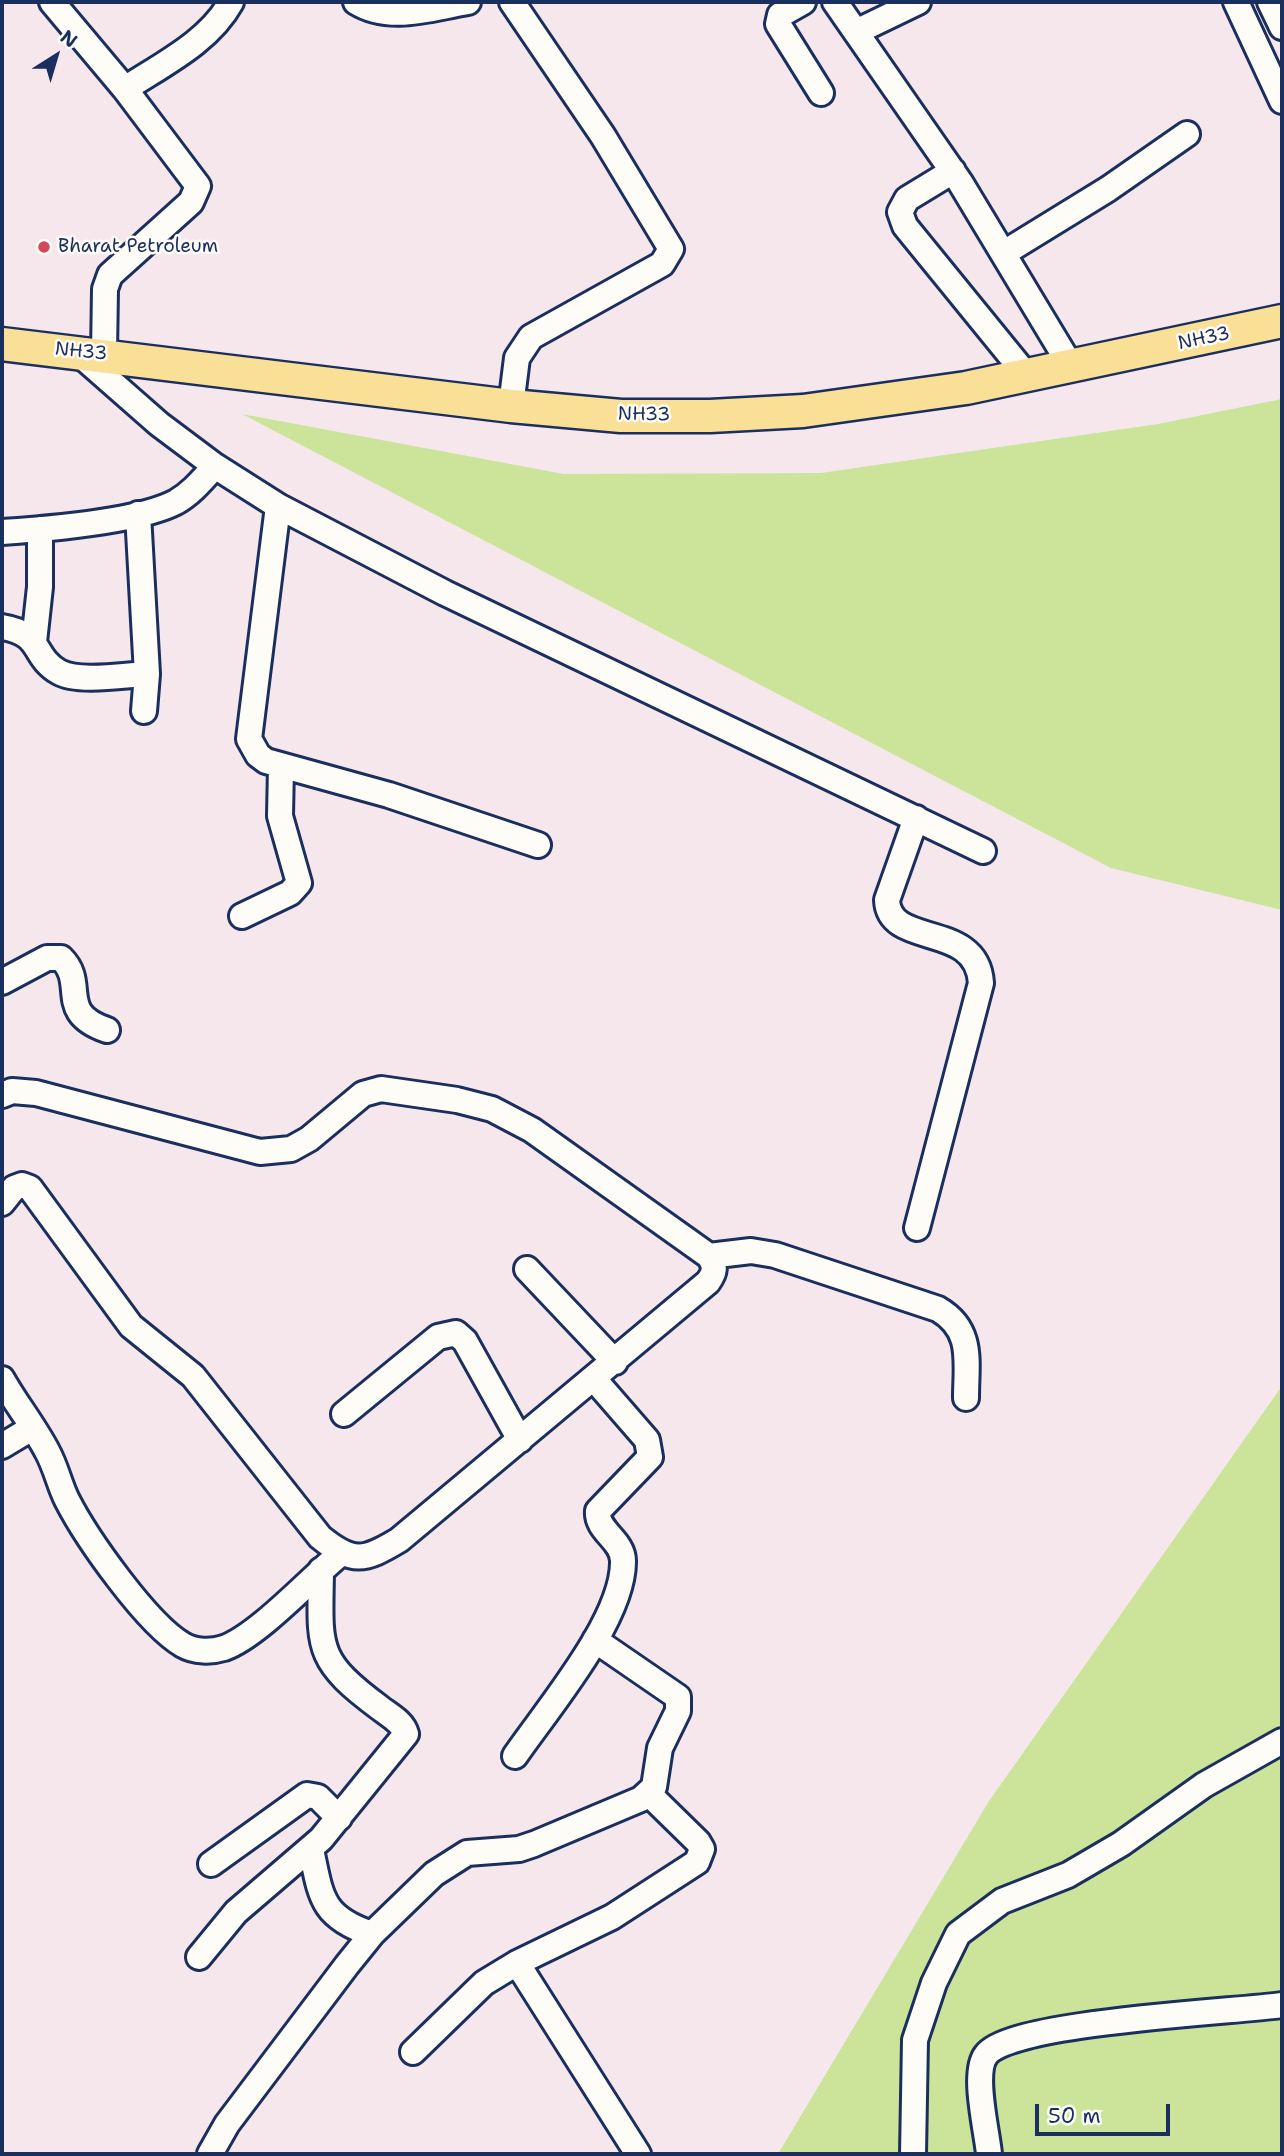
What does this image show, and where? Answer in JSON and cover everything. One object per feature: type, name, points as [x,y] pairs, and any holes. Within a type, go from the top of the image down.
[{"type":"main road","name":"NH33","points":[[2,344],[511,406],[621,416],[710,416],[803,411],[897,399],[1028,377],[1282,321]]},
{"type":"street","points":[[52,2],[125,89],[198,186],[191,202],[110,275],[90,353],[159,424],[215,466],[278,506],[445,593],[983,850]]},
{"type":"street","points":[[125,89],[204,36],[223,17],[231,2]]},
{"type":"street","points":[[356,2],[366,8],[402,14],[468,2]]},
{"type":"street","points":[[511,406],[517,358],[531,337],[662,264],[671,249],[566,80],[512,2]]},
{"type":"street","points":[[803,2],[770,11],[821,93]]},
{"type":"street","points":[[835,2],[953,171],[1072,368]]},
{"type":"street","points":[[858,32],[918,2]]},
{"type":"street","points":[[1236,2],[1282,101]]},
{"type":"street","points":[[1270,2],[1282,27]]},
{"type":"street","points":[[1004,253],[1108,189],[1187,134]]},
{"type":"street","points":[[953,171],[907,199],[900,212],[905,226],[1028,377]]},
{"type":"street","points":[[2,532],[138,514],[177,501],[197,487],[215,466]]},
{"type":"street","points":[[278,506],[249,739],[258,755],[281,765],[389,795],[538,845]]},
{"type":"street","points":[[138,514],[147,674],[144,711]]},
{"type":"street","points":[[34,642],[40,587],[40,529]]},
{"type":"street","points":[[2,627],[26,634],[51,666],[62,674],[75,677],[147,674]]},
{"type":"street","points":[[242,916],[290,893],[299,883],[281,816],[281,765]]},
{"type":"street","points":[[916,818],[887,900],[888,911],[894,920],[907,927],[962,946],[973,956],[980,969],[981,983],[917,1228]]},
{"type":"street","points":[[2,982],[47,958],[61,958],[70,971],[77,1009],[82,1018],[107,1030]]},
{"type":"street","points":[[2,1095],[12,1091],[36,1093],[260,1152],[278,1153],[309,1139],[363,1094],[382,1089],[457,1100],[492,1110],[532,1130],[709,1256],[714,1265],[708,1282],[399,1541],[373,1556],[356,1558],[340,1553],[320,1537],[193,1376],[131,1326],[30,1188],[22,1185],[14,1188],[2,1203]]},
{"type":"street","points":[[709,1256],[751,1251],[775,1255],[939,1309],[952,1317],[962,1329],[965,1341],[966,1398]]},
{"type":"street","points":[[527,1269],[615,1362]]},
{"type":"street","points":[[344,1414],[438,1337],[456,1333],[465,1341],[520,1440]]},
{"type":"street","points":[[515,1756],[595,1640],[615,1600],[624,1559],[622,1549],[597,1518],[598,1511],[645,1465],[651,1449],[647,1440],[594,1378]]},
{"type":"street","points":[[2,1379],[51,1458],[68,1502],[112,1567],[164,1631],[185,1647],[203,1651],[225,1647],[247,1634],[340,1553]]},
{"type":"street","points":[[2,1446],[32,1428]]},
{"type":"street","points":[[199,1957],[236,1912],[311,1849],[406,1734],[398,1722],[349,1685],[332,1667],[323,1646],[321,1570]]},
{"type":"street","points":[[210,2154],[227,2124],[372,1934],[451,1861],[467,1853],[519,1849],[534,1844],[649,1794],[657,1780],[660,1748],[678,1711],[678,1697],[595,1640]]},
{"type":"street","points":[[913,2154],[915,2040],[934,1983],[958,1934],[1002,1900],[1068,1875],[1121,1844],[1204,1786],[1282,1741]]},
{"type":"street","points":[[413,2052],[466,1999],[516,1963],[612,1917],[696,1862],[702,1849],[698,1842],[649,1794]]},
{"type":"street","points":[[211,1864],[307,1796],[318,1797],[339,1818]]},
{"type":"street","points":[[311,1849],[327,1908],[350,1927],[372,1934]]},
{"type":"street","points":[[516,1963],[638,2154]]},
{"type":"street","points":[[989,2154],[980,2071],[985,2056],[996,2045],[1016,2037],[1109,2023],[1282,2005]]},
{"type":"green space","points":[[1282,399],[1282,910],[1111,868],[242,414],[564,474],[821,473],[1158,424]]},
{"type":"green space","points":[[1282,1386],[1282,2154],[778,2154],[989,1801]]},
{"type":"place","name":"Bharat Petroleum","points":[[44,247]]}]
